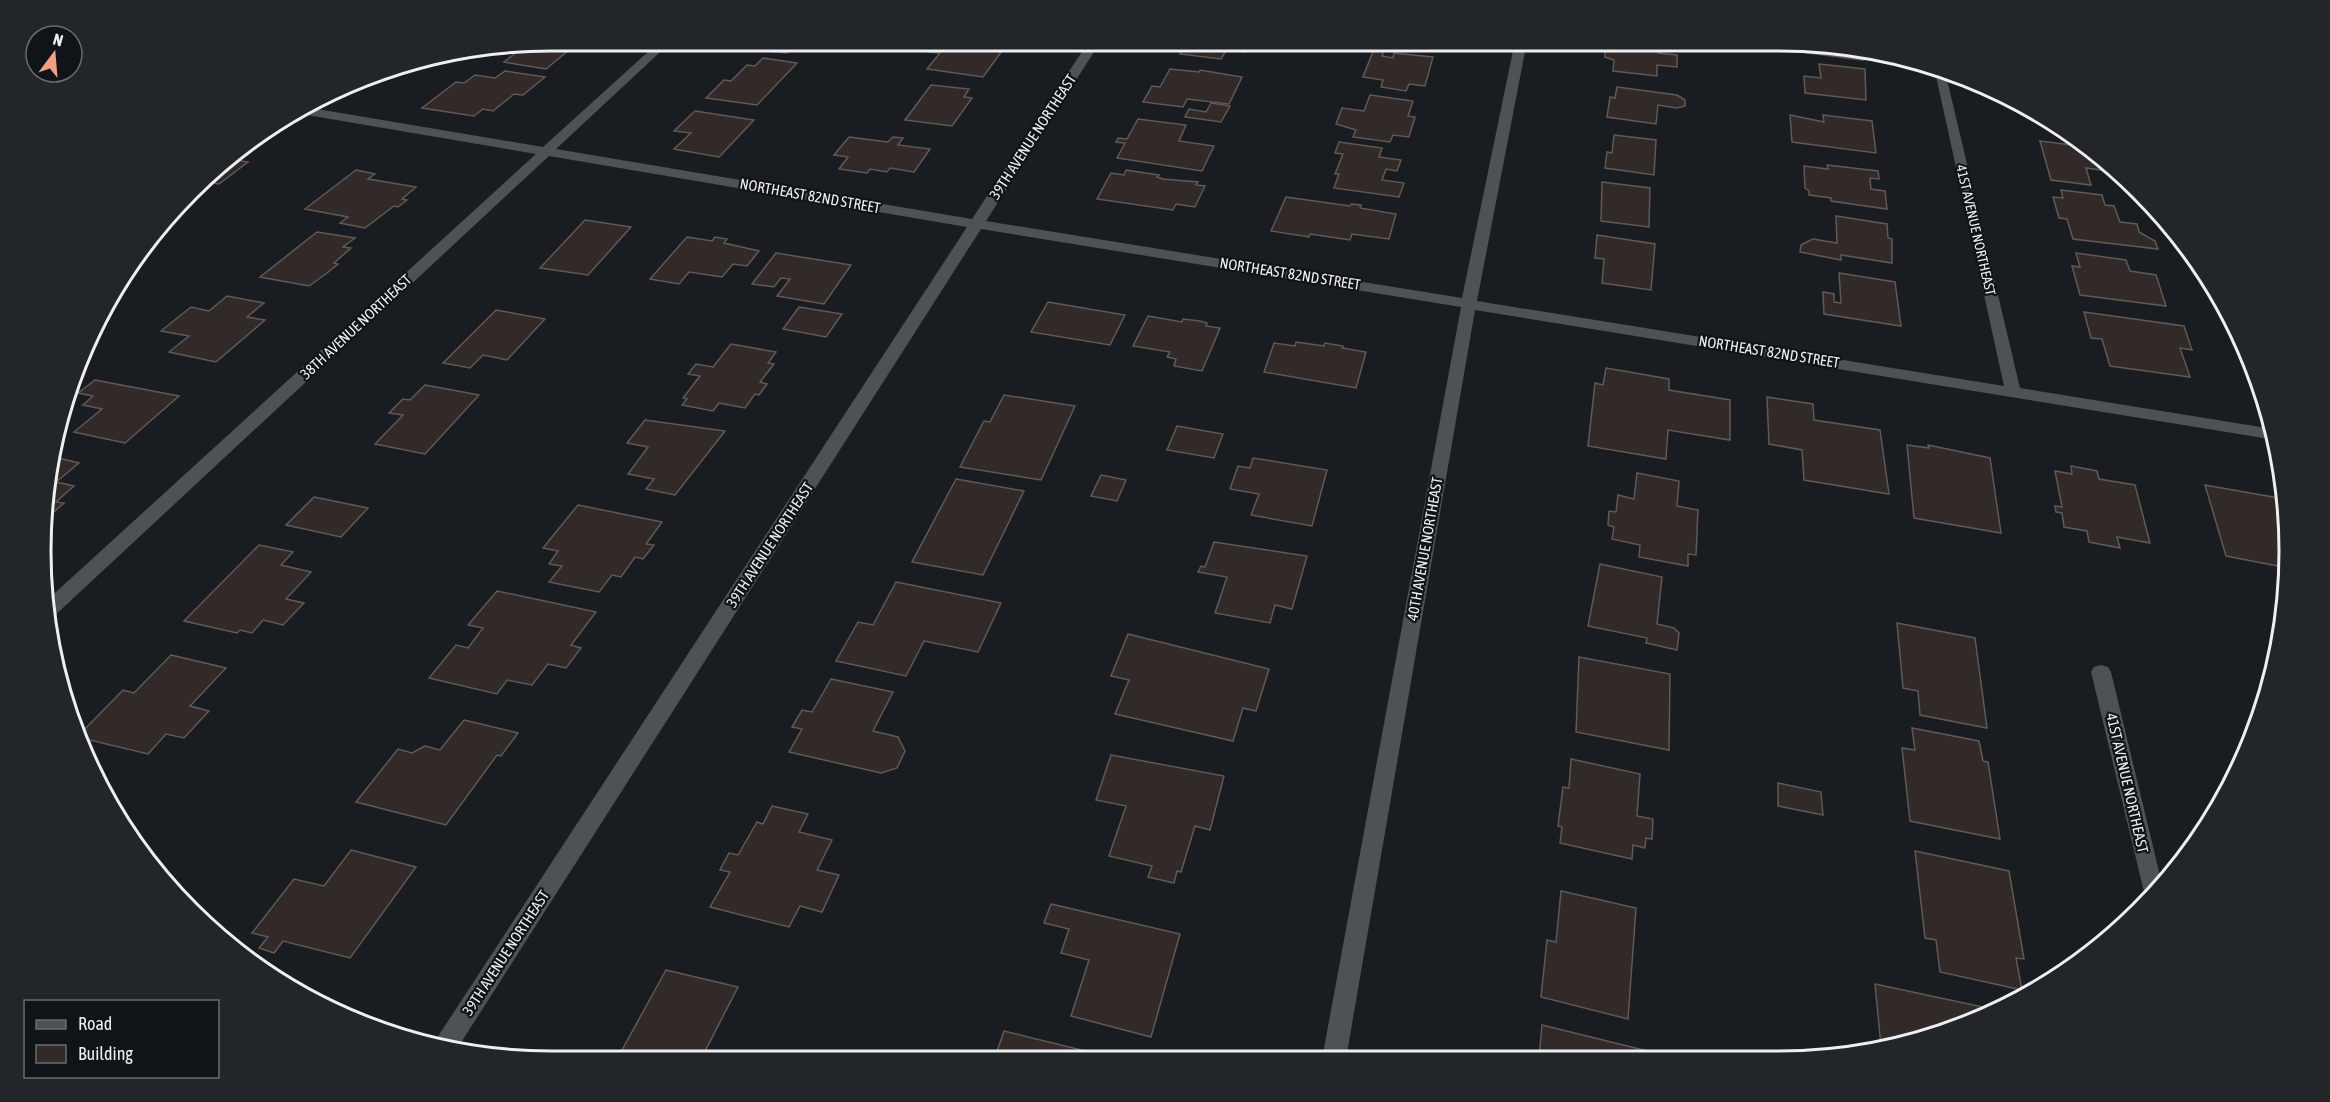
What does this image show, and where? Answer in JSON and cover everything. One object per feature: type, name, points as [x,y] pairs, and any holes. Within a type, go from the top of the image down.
[{"type":"street","name":"38TH AVENUE NORTHEAST","points":[[54,605],[654,51]]},
{"type":"street","name":"39TH AVENUE NORTHEAST","points":[[449,1040],[1088,51]]},
{"type":"street","name":"40TH AVENUE NORTHEAST","points":[[1335,1051],[1468,303],[1519,51]]},
{"type":"street","name":"41ST AVENUE NORTHEAST","points":[[1941,78],[2013,392]]},
{"type":"street","name":"NORTHEAST 82ND STREET","points":[[312,112],[976,224],[2265,433]]},
{"type":"street","name":"41ST AVENUE NORTHEAST","points":[[2101,672],[2151,885]]},
{"type":"building","points":[[568,51],[546,69],[504,62],[517,52]]},
{"type":"building","points":[[766,51],[790,51],[787,53]]},
{"type":"building","points":[[1002,51],[983,77],[927,69],[940,53],[928,52]]},
{"type":"building","points":[[1182,51],[1226,51],[1221,59],[1180,54]]},
{"type":"building","points":[[1373,51],[1384,51],[1382,56],[1393,58],[1394,53],[1433,57],[1425,86],[1409,84],[1406,91],[1381,87],[1383,80],[1363,77]]},
{"type":"building","points":[[1605,51],[1658,51],[1658,53],[1677,55],[1677,67],[1657,65],[1657,76],[1613,71],[1614,60],[1605,57]]},
{"type":"building","points":[[1799,52],[1844,55],[1863,60]]},
{"type":"building","points":[[763,58],[797,63],[757,105],[706,98],[724,80],[731,81],[747,65],[755,66]]},
{"type":"building","points":[[1819,64],[1865,69],[1866,100],[1805,93],[1804,76],[1821,78]]},
{"type":"building","points":[[1170,69],[1199,72],[1200,70],[1242,77],[1229,104],[1187,99],[1183,107],[1143,102],[1152,86],[1160,87]]},
{"type":"building","points":[[505,71],[545,77],[523,95],[514,94],[493,111],[483,109],[474,116],[422,108],[456,82],[464,83],[475,75],[495,78]]},
{"type":"building","points":[[931,85],[969,89],[964,97],[972,98],[952,126],[905,120]]},
{"type":"building","points":[[1617,87],[1677,95],[1685,100],[1685,106],[1677,108],[1658,105],[1656,124],[1607,117],[1610,97],[1615,98]]},
{"type":"building","points":[[1370,95],[1413,101],[1408,116],[1415,117],[1409,137],[1393,135],[1390,142],[1353,137],[1356,130],[1336,124],[1342,108],[1364,111]]},
{"type":"building","points":[[1211,103],[1230,106],[1221,122],[1185,117],[1189,109],[1206,112]]},
{"type":"building","points":[[695,111],[754,120],[719,157],[674,149],[691,133],[674,131]]},
{"type":"building","points":[[1790,115],[1824,122],[1823,115],[1872,121],[1876,153],[1792,142]]},
{"type":"building","points":[[1138,119],[1186,125],[1179,141],[1214,146],[1202,171],[1117,158],[1125,143],[1116,142],[1118,138],[1127,139]]},
{"type":"building","points":[[1614,135],[1656,140],[1654,175],[1605,168],[1607,152],[1612,153]]},
{"type":"building","points":[[849,137],[888,142],[893,137],[903,138],[898,145],[930,149],[914,172],[890,168],[887,172],[870,169],[867,173],[839,169],[848,157],[834,155]]},
{"type":"building","points":[[2040,141],[2070,145],[2103,170],[2086,168],[2091,185],[2051,180]]},
{"type":"building","points":[[1339,142],[1382,148],[1379,157],[1401,160],[1397,171],[1386,169],[1382,180],[1404,183],[1399,197],[1334,188],[1339,174],[1335,174],[1343,154],[1335,153]]},
{"type":"building","points":[[239,161],[248,162],[219,184],[212,183]]},
{"type":"building","points":[[1827,165],[1878,171],[1879,179],[1870,178],[1871,189],[1885,191],[1887,209],[1831,201],[1831,198],[1809,195],[1809,191],[1805,188],[1804,166],[1828,169]]},
{"type":"building","points":[[356,170],[375,174],[368,179],[416,187],[402,199],[407,200],[398,207],[394,206],[365,228],[340,223],[348,217],[305,209]]},
{"type":"building","points":[[1126,170],[1159,175],[1157,177],[1163,179],[1198,182],[1196,185],[1205,186],[1195,207],[1176,204],[1173,210],[1097,199],[1111,173],[1124,175]]},
{"type":"building","points":[[1602,182],[1650,188],[1649,227],[1601,221]]},
{"type":"building","points":[[2061,190],[2102,195],[2105,205],[2114,206],[2120,222],[2137,224],[2139,232],[2155,241],[2158,249],[2073,239],[2067,219],[2059,218],[2053,197],[2063,198]]},
{"type":"building","points":[[1286,197],[1350,206],[1351,204],[1361,205],[1360,208],[1396,214],[1389,239],[1352,234],[1350,240],[1271,231]]},
{"type":"building","points":[[1836,216],[1887,224],[1888,238],[1892,239],[1892,263],[1841,255],[1841,260],[1800,252],[1801,245],[1813,239],[1837,243]]},
{"type":"building","points":[[585,220],[631,227],[588,275],[540,268]]},
{"type":"building","points":[[317,232],[355,238],[343,247],[351,248],[334,263],[338,264],[309,286],[260,277]]},
{"type":"building","points":[[1597,235],[1655,244],[1651,290],[1602,283],[1604,259],[1595,258]]},
{"type":"building","points":[[687,237],[712,241],[715,237],[727,239],[724,243],[759,251],[747,266],[733,264],[722,277],[689,272],[679,284],[650,279]]},
{"type":"building","points":[[776,253],[851,265],[824,304],[777,296],[790,279],[781,278],[774,287],[752,284]]},
{"type":"building","points":[[2076,253],[2126,260],[2130,271],[2156,275],[2166,306],[2080,295],[2072,266],[2080,267]]},
{"type":"building","points":[[1839,273],[1895,282],[1901,326],[1824,314],[1823,292],[1834,294],[1834,302],[1841,303]]},
{"type":"building","points":[[227,296],[264,303],[247,317],[265,320],[216,362],[169,352],[189,336],[161,331],[191,307],[209,311]]},
{"type":"building","points":[[1048,302],[1125,315],[1110,345],[1031,332]]},
{"type":"building","points":[[799,307],[842,314],[826,337],[783,329]]},
{"type":"building","points":[[496,310],[545,319],[507,360],[483,355],[470,368],[443,363]]},
{"type":"building","points":[[2084,312],[2184,326],[2192,350],[2180,348],[2190,377],[2110,366],[2102,339],[2091,338]]},
{"type":"building","points":[[1148,316],[1182,322],[1183,319],[1200,321],[1207,323],[1206,326],[1220,328],[1202,371],[1174,366],[1176,359],[1167,357],[1170,352],[1133,346]]},
{"type":"building","points":[[1296,342],[1324,346],[1325,343],[1366,352],[1356,388],[1264,372],[1274,343],[1295,346]]},
{"type":"building","points":[[731,344],[776,352],[768,363],[774,364],[760,382],[767,384],[759,395],[755,394],[745,408],[719,403],[713,411],[682,405],[687,399],[683,398],[700,376],[688,374],[696,364],[713,367]]},
{"type":"building","points":[[1606,368],[1669,379],[1669,390],[1730,400],[1730,440],[1668,430],[1666,459],[1588,446],[1595,383],[1603,385]]},
{"type":"building","points":[[95,380],[179,396],[125,443],[74,432],[102,409],[83,405],[93,396],[78,393]]},
{"type":"building","points":[[425,385],[479,395],[425,454],[375,444],[403,415],[389,413],[403,399],[410,400]]},
{"type":"building","points":[[1004,395],[1075,406],[1041,480],[960,467],[984,421],[990,422]]},
{"type":"building","points":[[1767,397],[1813,404],[1814,420],[1880,430],[1889,494],[1804,480],[1802,450],[1769,444]]},
{"type":"building","points":[[645,420],[725,431],[675,495],[646,489],[654,479],[628,474],[648,447],[627,443]]},
{"type":"building","points":[[1177,426],[1223,434],[1214,458],[1167,450]]},
{"type":"building","points":[[1907,445],[1929,448],[1928,445],[1990,458],[2001,533],[1914,518]]},
{"type":"building","points":[[60,458],[79,463],[56,482],[74,486],[56,502],[64,503],[52,513],[55,486]]},
{"type":"building","points":[[1253,458],[1327,470],[1312,526],[1251,515],[1259,494],[1230,489],[1238,466],[1250,468]]},
{"type":"building","points":[[2071,466],[2097,471],[2099,479],[2135,485],[2150,543],[2117,537],[2120,548],[2089,542],[2087,531],[2064,527],[2062,513],[2056,512],[2055,506],[2062,507],[2055,471],[2072,474]]},
{"type":"building","points":[[1637,473],[1679,481],[1677,506],[1698,510],[1696,555],[1688,554],[1688,566],[1639,557],[1640,545],[1612,539],[1614,527],[1608,525],[1609,511],[1616,512],[1618,495],[1634,499]]},
{"type":"building","points":[[1101,475],[1126,480],[1117,501],[1091,496]]},
{"type":"building","points":[[956,479],[1024,491],[983,575],[912,562]]},
{"type":"building","points":[[2205,485],[2276,498],[2279,566],[2226,556]]},
{"type":"building","points":[[314,497],[368,508],[341,537],[286,525]]},
{"type":"building","points":[[578,505],[662,522],[646,544],[654,545],[643,559],[635,557],[621,577],[612,575],[599,592],[549,582],[562,566],[549,564],[558,551],[543,548]]},
{"type":"building","points":[[1214,542],[1307,556],[1292,609],[1275,605],[1270,623],[1215,613],[1227,577],[1198,572],[1201,566],[1205,567]]},
{"type":"building","points":[[259,545],[293,552],[281,565],[311,572],[286,599],[304,603],[283,625],[263,620],[252,633],[240,630],[237,633],[184,621]]},
{"type":"building","points":[[1600,564],[1662,577],[1657,624],[1674,628],[1679,633],[1677,650],[1646,643],[1647,638],[1588,626]]},
{"type":"building","points":[[896,582],[1001,603],[978,652],[924,641],[906,676],[836,661],[858,622],[873,625]]},
{"type":"building","points":[[497,591],[596,612],[571,645],[581,648],[566,668],[548,664],[532,685],[507,680],[497,694],[429,678],[456,645],[468,648],[483,628],[468,625]]},
{"type":"building","points":[[1897,623],[1975,638],[1987,728],[1920,715],[1918,691],[1903,688]]},
{"type":"building","points":[[1128,634],[1269,669],[1256,711],[1243,708],[1233,741],[1115,714],[1129,680],[1111,676]]},
{"type":"building","points":[[171,655],[226,668],[190,706],[209,711],[184,738],[166,734],[148,754],[88,740],[84,729],[123,690],[134,693]]},
{"type":"building","points":[[1579,657],[1670,674],[1669,750],[1576,732]]},
{"type":"building","points":[[831,679],[893,692],[873,731],[898,737],[905,751],[897,768],[881,773],[789,752],[802,729],[792,727],[802,710],[812,712]]},
{"type":"building","points":[[464,720],[518,733],[501,756],[497,755],[446,825],[356,802],[398,749],[412,753],[425,746],[440,750]]},
{"type":"building","points":[[1912,728],[1979,741],[1983,761],[1988,762],[2000,839],[1910,821],[1902,748],[1915,750]]},
{"type":"building","points":[[1111,755],[1224,776],[1210,830],[1195,826],[1181,872],[1177,871],[1174,883],[1148,877],[1152,866],[1109,856],[1126,806],[1096,800]]},
{"type":"building","points":[[1571,759],[1640,774],[1637,816],[1653,819],[1652,839],[1646,838],[1645,848],[1633,845],[1632,859],[1560,843],[1562,827],[1558,826],[1563,787],[1569,788]]},
{"type":"building","points":[[1778,783],[1821,792],[1823,815],[1778,806]]},
{"type":"building","points":[[772,806],[808,814],[799,832],[832,840],[817,870],[839,875],[822,912],[800,906],[789,927],[710,907],[730,872],[720,870],[729,853],[738,855],[757,822],[763,824]]},
{"type":"building","points":[[351,850],[416,867],[350,958],[283,941],[274,953],[259,948],[268,937],[252,933],[294,879],[324,886]]},
{"type":"building","points":[[1915,851],[2009,871],[2024,959],[2016,958],[2022,988],[2019,989],[1940,972],[1936,940],[1925,938]]},
{"type":"building","points":[[1561,891],[1636,908],[1628,1019],[1541,997],[1547,940],[1556,942]]},
{"type":"building","points":[[1051,904],[1180,934],[1151,1037],[1071,1016],[1089,960],[1061,953],[1069,929],[1044,923]]},
{"type":"building","points":[[666,970],[738,987],[705,1051],[621,1051]]},
{"type":"building","points":[[1875,984],[1983,1007],[1940,1024],[1880,1040]]},
{"type":"building","points":[[1542,1025],[1648,1051],[1540,1051]]},
{"type":"building","points":[[1004,1031],[1085,1051],[997,1051]]}]
